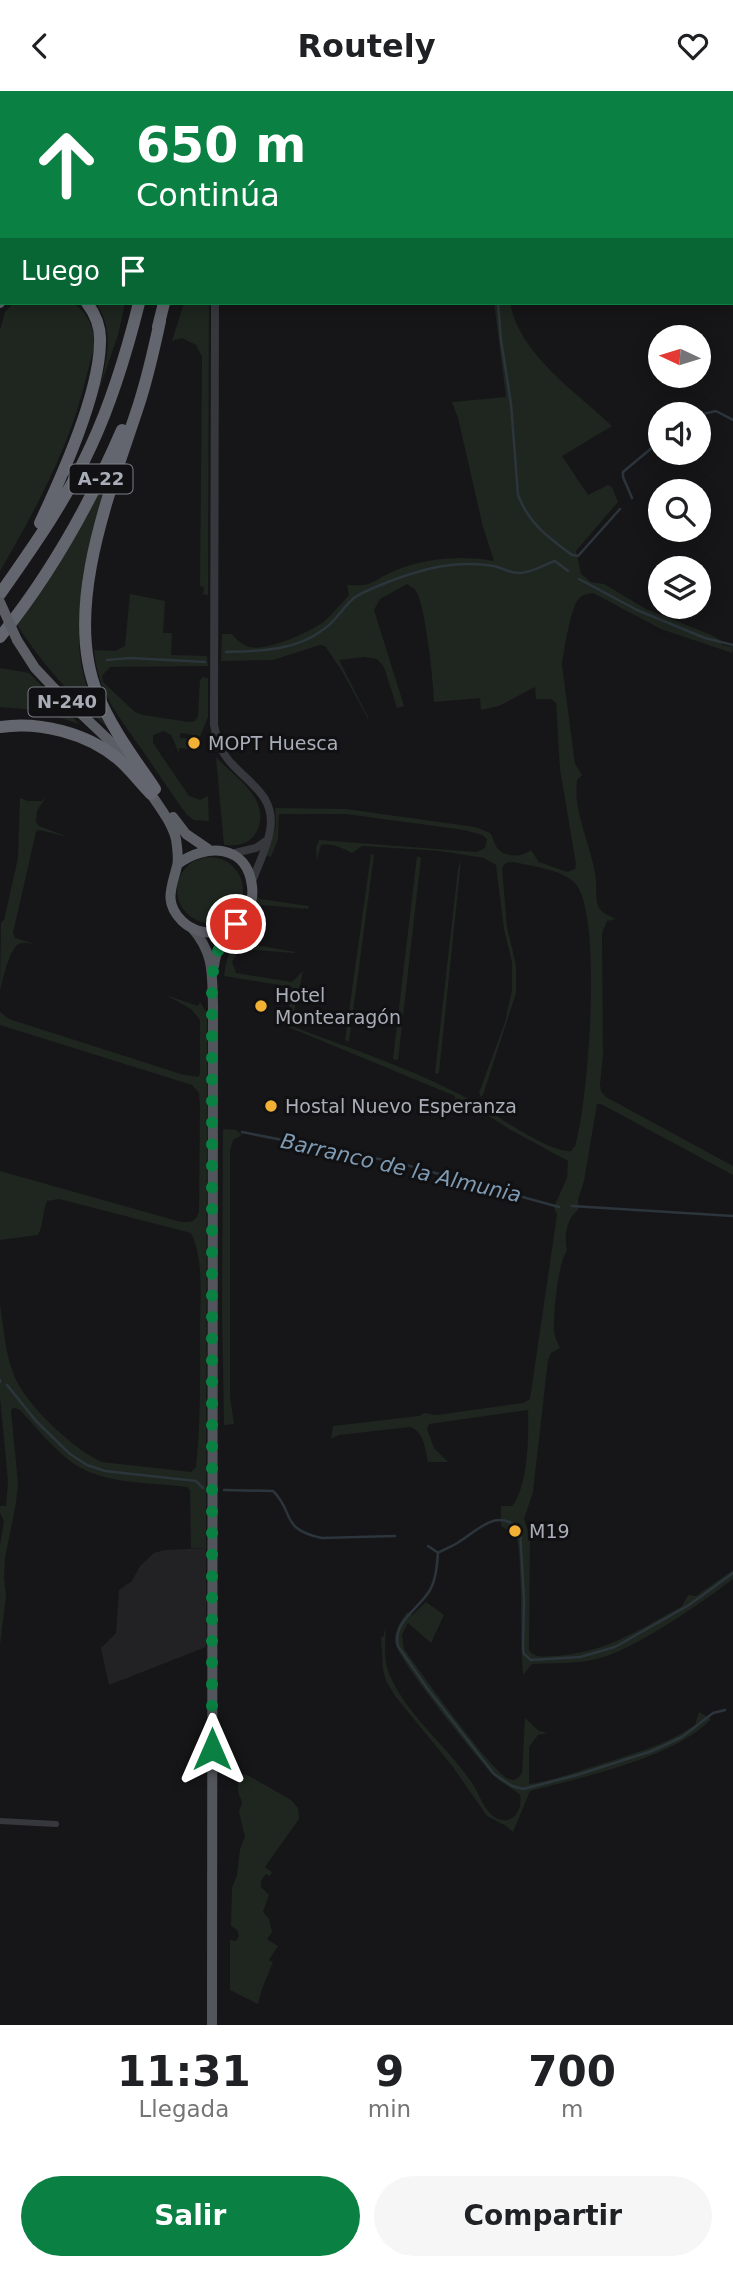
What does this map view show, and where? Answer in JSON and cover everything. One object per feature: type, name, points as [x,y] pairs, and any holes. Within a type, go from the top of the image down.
[{"type":"highway","points":[[0,593],[32,538],[57,486],[91,392],[101,341],[98,324],[88,305]]},
{"type":"highway","name":"A-22","points":[[0,593],[32,549],[64,497],[90,447],[117,379],[138,305]]},
{"type":"highway","name":"A-22","points":[[0,637],[52,565],[94,491],[137,394],[164,305]]},
{"type":"highway","points":[[153,791],[114,729],[96,692],[89,663],[87,631],[91,568],[100,523],[139,403],[160,321]]},
{"type":"highway","name":"N-240","points":[[0,603],[17,641],[35,668],[61,697],[126,756],[153,791],[181,837]]},
{"type":"highway","points":[[0,727],[27,726],[68,732],[95,744],[120,760],[153,791]]},
{"type":"highway","points":[[181,837],[208,849],[231,854],[240,861],[252,882],[250,905],[236,924],[219,932],[192,928],[183,922],[172,903],[171,882],[178,864],[181,837]]},
{"type":"highway","points":[[178,864],[188,856],[208,849]]},
{"type":"main road","points":[[212,977],[215,954],[222,940],[236,924]]},
{"type":"main road","points":[[192,928],[209,953],[212,977],[212,2025]]},
{"type":"street","points":[[215,305],[214,725],[226,757],[264,795],[271,820],[269,835],[252,882]]},
{"type":"street","points":[[231,854],[256,848],[265,842],[269,835]]},
{"type":"street","points":[[0,1821],[56,1824]]},
{"type":"shaded area","points":[[12,305],[75,305],[88,319],[94,343],[80,400],[62,451],[27,524],[0,571],[0,330],[5,312]]},
{"type":"shaded area","points":[[97,305],[125,305],[118,335],[86,428],[105,365],[107,333],[104,317]]},
{"type":"shaded area","points":[[183,305],[209,305],[208,595],[203,594],[204,587],[200,586],[202,357],[196,345],[182,338],[172,341]]},
{"type":"shaded area","points":[[494,305],[511,305],[516,322],[537,356],[612,426],[562,456],[588,495],[608,485],[612,487],[618,502],[576,551],[581,574],[591,582],[604,584],[648,610],[648,619],[671,619],[719,639],[722,645],[733,647],[732,653],[661,629],[593,593],[582,596],[575,604],[568,631],[562,665],[575,764],[582,775],[577,780],[577,804],[593,861],[598,906],[616,919],[607,921],[602,933],[601,1091],[606,1097],[733,1166],[733,1175],[597,1104],[578,1210],[567,1229],[567,1251],[559,1277],[554,1314],[554,1332],[560,1348],[551,1353],[548,1360],[533,1492],[524,1519],[530,1537],[529,1650],[537,1656],[554,1656],[606,1645],[636,1632],[682,1606],[688,1595],[696,1596],[733,1570],[733,1579],[668,1624],[613,1654],[581,1662],[532,1664],[523,1675],[519,1547],[515,1534],[501,1526],[501,1506],[512,1506],[521,1487],[528,1446],[528,1410],[429,1424],[427,1429],[434,1448],[448,1462],[428,1462],[421,1437],[410,1427],[339,1435],[331,1439],[333,1426],[419,1416],[424,1413],[437,1415],[523,1403],[530,1399],[557,1215],[554,1207],[567,1178],[568,1161],[509,1129],[469,1103],[455,1102],[455,1096],[286,1026],[292,987],[224,976],[227,959],[256,894],[260,899],[309,906],[308,909],[261,905],[246,929],[249,944],[294,953],[240,949],[232,962],[236,973],[292,982],[303,971],[291,1026],[446,1087],[555,1148],[571,1151],[575,1146],[585,1091],[591,967],[589,929],[583,900],[574,882],[553,871],[513,862],[506,863],[502,868],[507,927],[516,965],[516,993],[481,1097],[479,1093],[505,1022],[512,990],[512,962],[504,929],[496,865],[484,858],[440,851],[362,846],[352,853],[337,846],[321,845],[317,860],[316,848],[319,840],[476,852],[485,848],[487,839],[464,830],[346,814],[279,814],[278,839],[271,857],[267,856],[276,826],[275,808],[346,809],[475,827],[490,833],[497,847],[505,854],[519,855],[531,850],[539,862],[567,872],[575,869],[560,769],[556,703],[551,699],[536,699],[535,687],[499,706],[481,710],[480,698],[434,702],[423,611],[416,591],[407,584],[380,599],[374,610],[404,706],[397,708],[384,667],[377,659],[364,657],[339,660],[368,719],[325,646],[320,645],[273,660],[221,661],[222,634],[232,634],[244,645],[257,648],[289,639],[326,620],[349,595],[347,585],[369,584],[387,574],[431,561],[457,558],[494,561],[452,402],[506,397]]},
{"type":"shaded area","points":[[111,469],[86,571],[79,624],[79,649],[85,679],[92,701],[107,727],[58,679],[17,625],[55,568]]},
{"type":"shaded area","points":[[130,594],[165,601],[163,633],[172,633],[171,655],[207,656],[208,666],[110,667],[102,676],[103,682],[135,712],[189,722],[195,721],[198,716],[200,680],[203,677],[208,678],[208,717],[199,739],[191,738],[191,734],[180,733],[180,738],[190,739],[189,749],[179,748],[179,753],[171,735],[164,731],[153,735],[153,743],[189,796],[200,800],[208,796],[209,821],[194,820],[187,815],[116,713],[104,690],[94,650],[115,651],[125,646]]},
{"type":"shaded area","points":[[0,668],[29,673],[79,724],[37,710],[0,707]]},
{"type":"shaded area","points":[[216,757],[247,787],[260,811],[257,831],[248,841],[239,845],[224,845]]},
{"type":"shaded area","points":[[46,797],[37,811],[36,822],[39,826],[68,837],[39,830],[36,832],[13,933],[15,938],[38,945],[17,945],[0,990],[1,923],[4,920],[18,858],[20,798],[42,801]]},
{"type":"shaded area","points":[[371,854],[374,855],[349,1042],[345,1040]]},
{"type":"shaded area","points":[[417,856],[421,858],[398,1060],[393,1059]]},
{"type":"shaded area","points":[[210,857],[223,860],[233,867],[240,877],[243,890],[240,903],[233,913],[223,920],[210,923],[197,920],[187,913],[180,903],[177,890],[180,877],[187,867],[197,860]]},
{"type":"shaded area","points":[[461,861],[439,1073],[437,1074],[435,1073]]},
{"type":"shaded area","points":[[166,995],[198,1006],[200,1002],[207,1013],[206,1548],[191,1548],[190,1490],[187,1487],[111,1478],[82,1469],[50,1443],[20,1410],[14,1408],[11,1410],[18,1483],[5,1558],[6,1596],[0,1645],[0,1545],[4,1521],[0,1506],[6,1506],[8,1482],[0,1397],[0,1305],[14,1375],[28,1399],[64,1437],[102,1462],[191,1472],[196,1467],[199,1432],[201,1290],[198,1254],[191,1233],[59,1199],[47,1201],[38,1235],[0,1240],[0,1171],[181,1222],[193,1221],[199,1211],[200,1105],[199,1093],[192,1085],[0,1025],[0,1012],[9,1019],[181,1074],[198,1077],[200,1020],[191,1009]]},
{"type":"shaded area","points":[[223,1129],[236,1130],[242,1135],[233,1140],[230,1151],[230,1397],[234,1424],[224,1425],[222,1310]]},
{"type":"shaded area","points":[[206,1548],[206,1647],[109,1685],[101,1648],[116,1633],[119,1590],[132,1581],[140,1566],[154,1553]]},
{"type":"shaded area","points":[[426,1602],[444,1615],[431,1643],[408,1623],[402,1635],[404,1649],[472,1741],[500,1773],[509,1779],[517,1779],[522,1773],[525,1718],[539,1731],[548,1733],[538,1735],[529,1747],[529,1784],[564,1776],[661,1744],[695,1725],[699,1712],[711,1719],[696,1732],[652,1755],[600,1773],[530,1791],[513,1832],[487,1816],[453,1767],[395,1696],[386,1681],[381,1637],[386,1627],[387,1667],[400,1694],[475,1787],[492,1815],[507,1820],[515,1815],[520,1806],[520,1795],[494,1776],[472,1750],[399,1652],[395,1638],[400,1623],[407,1612],[412,1615]]},
{"type":"shaded area","points":[[242,1774],[291,1800],[298,1808],[299,1819],[265,1867],[272,1872],[270,1876],[266,1874],[261,1881],[261,1887],[269,1895],[263,1912],[269,1919],[272,1932],[267,1939],[278,1946],[269,1960],[273,1962],[258,2004],[230,1990],[230,1940],[236,1941],[239,1936],[237,1930],[231,1926],[232,1888],[245,1837],[239,1812],[242,1803],[238,1791],[238,1778]]},
{"type":"waterway","points":[[498,305],[511,404],[518,495],[522,505],[547,536],[572,555],[578,556],[620,509]]},
{"type":"waterway","points":[[711,412],[716,411],[733,420]]},
{"type":"waterway","points":[[632,498],[623,472],[648,451]]},
{"type":"waterway","points":[[226,652],[277,648],[302,642],[328,626],[359,595],[424,570],[474,564],[524,573],[555,561],[568,571]]},
{"type":"waterway","points":[[579,579],[637,610],[705,638],[733,645]]},
{"type":"waterway","points":[[107,660],[130,658],[205,662]]},
{"type":"waterway","name":"Barranco de la Almunia","points":[[242,1132],[399,1163],[559,1207]]},
{"type":"waterway","name":"Barranco de la Almunia","points":[[572,1206],[733,1216]]},
{"type":"waterway","points":[[7,1385],[36,1421],[70,1454],[87,1465],[105,1471],[196,1481],[203,1488]]},
{"type":"waterway","points":[[224,1490],[273,1491],[293,1525],[299,1530],[322,1538],[395,1536]]},
{"type":"waterway","points":[[438,1553],[496,1520],[512,1523],[520,1530],[524,1599],[523,1649],[524,1654],[531,1660],[580,1657],[615,1647],[689,1605],[733,1573]]},
{"type":"waterway","points":[[428,1546],[437,1552]]},
{"type":"waterway","points":[[438,1553],[432,1586],[399,1630],[398,1646],[494,1774],[512,1786],[523,1789],[652,1751],[682,1737],[713,1713],[725,1710]]},
{"type":"place","name":"MOPT Huesca","points":[[194,743]]},
{"type":"place","name":"Hotel Montearagón","points":[[261,1006]]},
{"type":"place","name":"Hostal Nuevo Esperanza","points":[[271,1106]]},
{"type":"place","name":"M19","points":[[515,1531]]},
{"type":"route","points":[[212,1749],[212,977],[215,954],[222,940],[236,924]]}]
